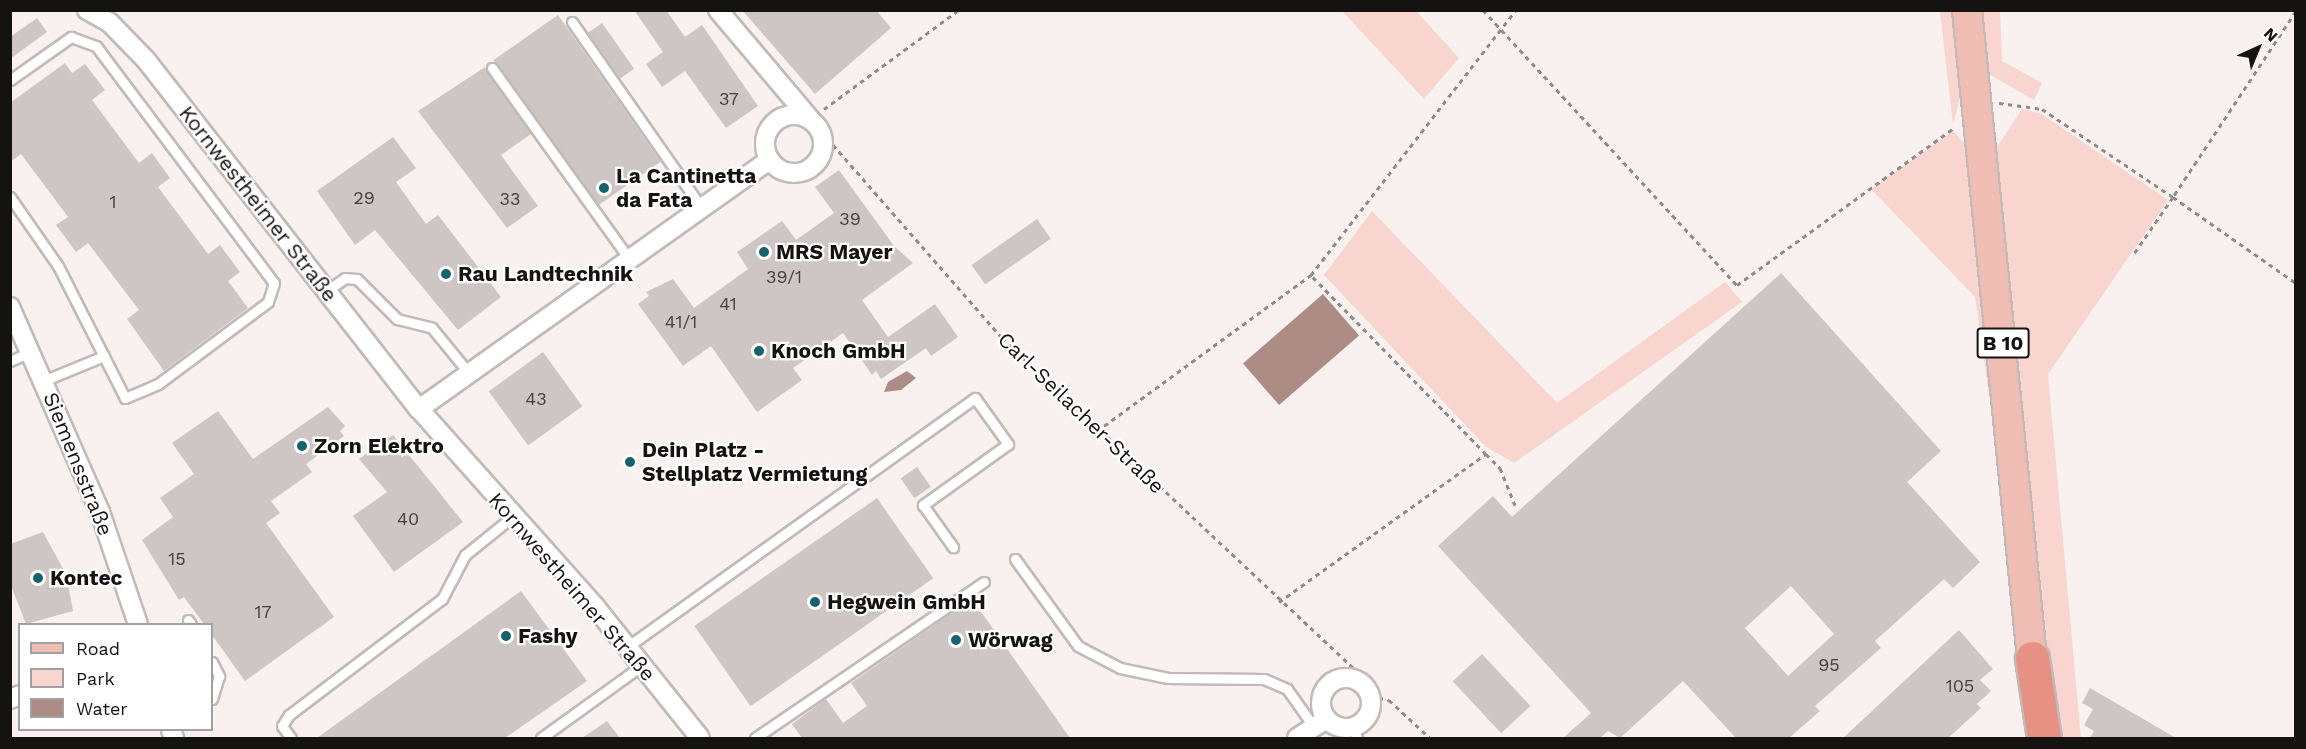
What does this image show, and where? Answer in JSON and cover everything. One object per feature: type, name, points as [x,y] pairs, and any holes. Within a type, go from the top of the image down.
[{"type":"highway","name":"B 10","points":[[2032,658],[2032,738]]},
{"type":"highway","name":"B 10","points":[[2032,658],[2044,738]]},
{"type":"main road","name":"B 10","points":[[1967,10],[2032,658]]},
{"type":"street","name":"Kornwestheimer Straße","points":[[87,10],[110,23],[146,60],[325,292],[419,409],[627,647],[700,738]]},
{"type":"street","points":[[718,10],[815,125],[821,155],[814,166],[790,173],[769,160],[765,141],[772,124],[795,114],[815,125]]},
{"type":"street","points":[[419,409],[769,160]]},
{"type":"street","name":"Siemensstraße","points":[[10,307],[100,512],[138,623]]},
{"type":"street","points":[[1297,738],[1320,723],[1355,733],[1367,717],[1370,695],[1356,680],[1345,677],[1325,687],[1320,698],[1320,723]]},
{"type":"lane","points":[[572,22],[701,207]]},
{"type":"lane","points":[[10,80],[70,37],[96,46],[274,283],[268,302],[158,384],[125,398],[58,266],[10,197]]},
{"type":"lane","points":[[492,68],[628,259]]},
{"type":"lane","points":[[325,292],[345,278],[357,279],[397,319],[432,328],[468,372]]},
{"type":"lane","points":[[10,361],[30,352]]},
{"type":"lane","points":[[43,381],[104,356]]},
{"type":"lane","points":[[627,647],[975,398],[1008,444],[923,505],[953,547]]},
{"type":"lane","points":[[291,738],[282,726],[289,715],[442,599],[465,555],[512,517]]},
{"type":"lane","points":[[1015,558],[1078,646],[1120,668],[1168,678],[1264,679],[1287,689],[1320,723]]},
{"type":"lane","points":[[755,738],[984,582]]},
{"type":"lane","points":[[213,664],[219,676],[213,696]]},
{"type":"lane","points":[[541,738],[641,666]]},
{"type":"path","points":[[815,125],[959,10]]},
{"type":"path","points":[[1483,10],[1737,285],[1978,110],[1992,103],[2042,109],[2295,283]]},
{"type":"path","points":[[1097,431],[1311,275],[1516,10]]},
{"type":"path","points":[[2133,255],[2295,11]]},
{"type":"path","name":"Carl-Seilacher-Straße","points":[[815,125],[1002,338],[1097,431],[1279,602],[1353,668],[1356,680]]},
{"type":"path","points":[[1311,275],[1500,468],[1515,505]]},
{"type":"path","points":[[1279,602],[1486,454]]},
{"type":"path","points":[[1370,695],[1389,700],[1430,738]]},
{"type":"green space","points":[[1342,11],[1416,11],[1459,58],[1424,99]]},
{"type":"green space","points":[[1940,11],[1952,11],[1961,94],[1953,125]]},
{"type":"green space","points":[[1981,11],[2000,11],[2002,61],[2042,83],[2034,100],[1987,73]]},
{"type":"green space","points":[[2022,109],[2040,113],[2168,200],[2048,374],[2081,738],[2057,738],[1995,150]]},
{"type":"green space","points":[[1953,131],[1965,144],[1995,373],[2006,513],[1975,297],[1871,189]]},
{"type":"green space","points":[[1372,211],[1557,403],[1725,282],[1742,302],[1514,463],[1485,446],[1324,275]]},
{"type":"water","points":[[1323,294],[1359,336],[1279,405],[1243,364]]},
{"type":"water","points":[[907,371],[916,378],[901,390],[884,392],[888,382]]},
{"type":"building","points":[[634,10],[666,10],[685,37],[702,25],[758,106],[726,128],[685,71],[662,87],[646,64],[663,52]]},
{"type":"building","points":[[742,10],[876,10],[891,28],[815,94]]},
{"type":"building","points":[[558,15],[661,162],[596,207],[493,60]]},
{"type":"building","points":[[37,18],[47,32],[10,59],[10,37]]},
{"type":"building","points":[[602,23],[634,69],[620,79],[588,33]]},
{"type":"building","points":[[65,63],[72,73],[85,64],[105,90],[92,100],[139,163],[152,153],[170,178],[158,187],[208,254],[220,245],[240,272],[228,281],[248,308],[164,371],[127,319],[139,310],[88,243],[76,252],[56,225],[68,217],[21,154],[10,162],[10,103]]},
{"type":"building","points":[[485,67],[531,134],[501,155],[538,206],[507,228],[418,111]]},
{"type":"building","points":[[393,137],[416,168],[396,182],[426,224],[438,215],[501,297],[458,330],[375,230],[355,245],[317,191]]},
{"type":"building","points":[[839,170],[894,246],[913,263],[862,300],[888,337],[935,304],[958,337],[931,356],[926,348],[881,379],[876,371],[872,375],[843,333],[793,368],[802,380],[757,412],[711,346],[683,366],[638,304],[649,296],[646,292],[673,279],[694,308],[748,269],[737,252],[782,221],[796,240],[834,213],[815,187]]},
{"type":"building","points":[[1037,219],[1051,239],[985,285],[971,265]]},
{"type":"building","points":[[1781,273],[1941,451],[1907,482],[1980,562],[1953,588],[1944,579],[1875,641],[1881,648],[1815,706],[1820,711],[1789,738],[1736,738],[1683,681],[1620,738],[1608,731],[1600,738],[1563,738],[1591,713],[1438,546],[1493,496],[1512,517]],"holes":[[[1791,586],[1834,634],[1788,676],[1745,628]]]},
{"type":"building","points":[[543,352],[582,406],[528,446],[489,391]]},
{"type":"building","points":[[328,407],[345,426],[340,431],[344,436],[306,464],[312,472],[271,501],[280,513],[266,523],[334,617],[245,681],[213,636],[213,623],[203,623],[184,597],[179,600],[142,540],[173,517],[160,498],[194,474],[172,443],[218,411],[253,459]]},
{"type":"building","points":[[393,435],[463,522],[394,572],[353,516],[387,492],[359,459]]},
{"type":"building","points":[[917,467],[931,487],[914,498],[901,478]]},
{"type":"building","name":"Hegwein GmbH","points":[[877,498],[933,578],[751,706],[694,626]]},
{"type":"building","name":"Kontec","points":[[43,532],[66,574],[73,611],[26,623],[10,583],[10,544]]},
{"type":"building","name":"Fashy","points":[[521,591],[587,681],[505,738],[317,738]]},
{"type":"building","name":"Wörwag","points":[[972,599],[1070,738],[802,738],[792,724],[826,699],[843,723],[867,706],[851,683]]},
{"type":"building","points":[[1959,630],[1993,669],[1980,680],[1991,691],[1977,704],[1981,708],[1948,738],[1843,738]]},
{"type":"building","points":[[1482,654],[1530,706],[1501,733],[1453,681]]},
{"type":"building","points":[[2090,688],[2176,738],[2090,738],[2094,731],[2084,725],[2093,709],[2082,703]]},
{"type":"building","points":[[607,721],[620,738],[582,738]]},
{"type":"place","name":"La Cantinetta da Fata","points":[[604,188]]},
{"type":"place","name":"MRS Mayer","points":[[764,252]]},
{"type":"place","name":"Rau Landtechnik","points":[[446,274]]},
{"type":"place","name":"Knoch GmbH","points":[[759,351]]},
{"type":"place","name":"Zorn Elektro","points":[[302,446]]},
{"type":"place","name":"Dein Platz - Stellplatz Vermietung","points":[[630,462]]},
{"type":"place","name":"Kontec","points":[[38,578]]},
{"type":"place","name":"Hegwein GmbH","points":[[815,602]]},
{"type":"place","name":"Fashy","points":[[506,636]]},
{"type":"place","name":"Wörwag","points":[[956,640]]}]
